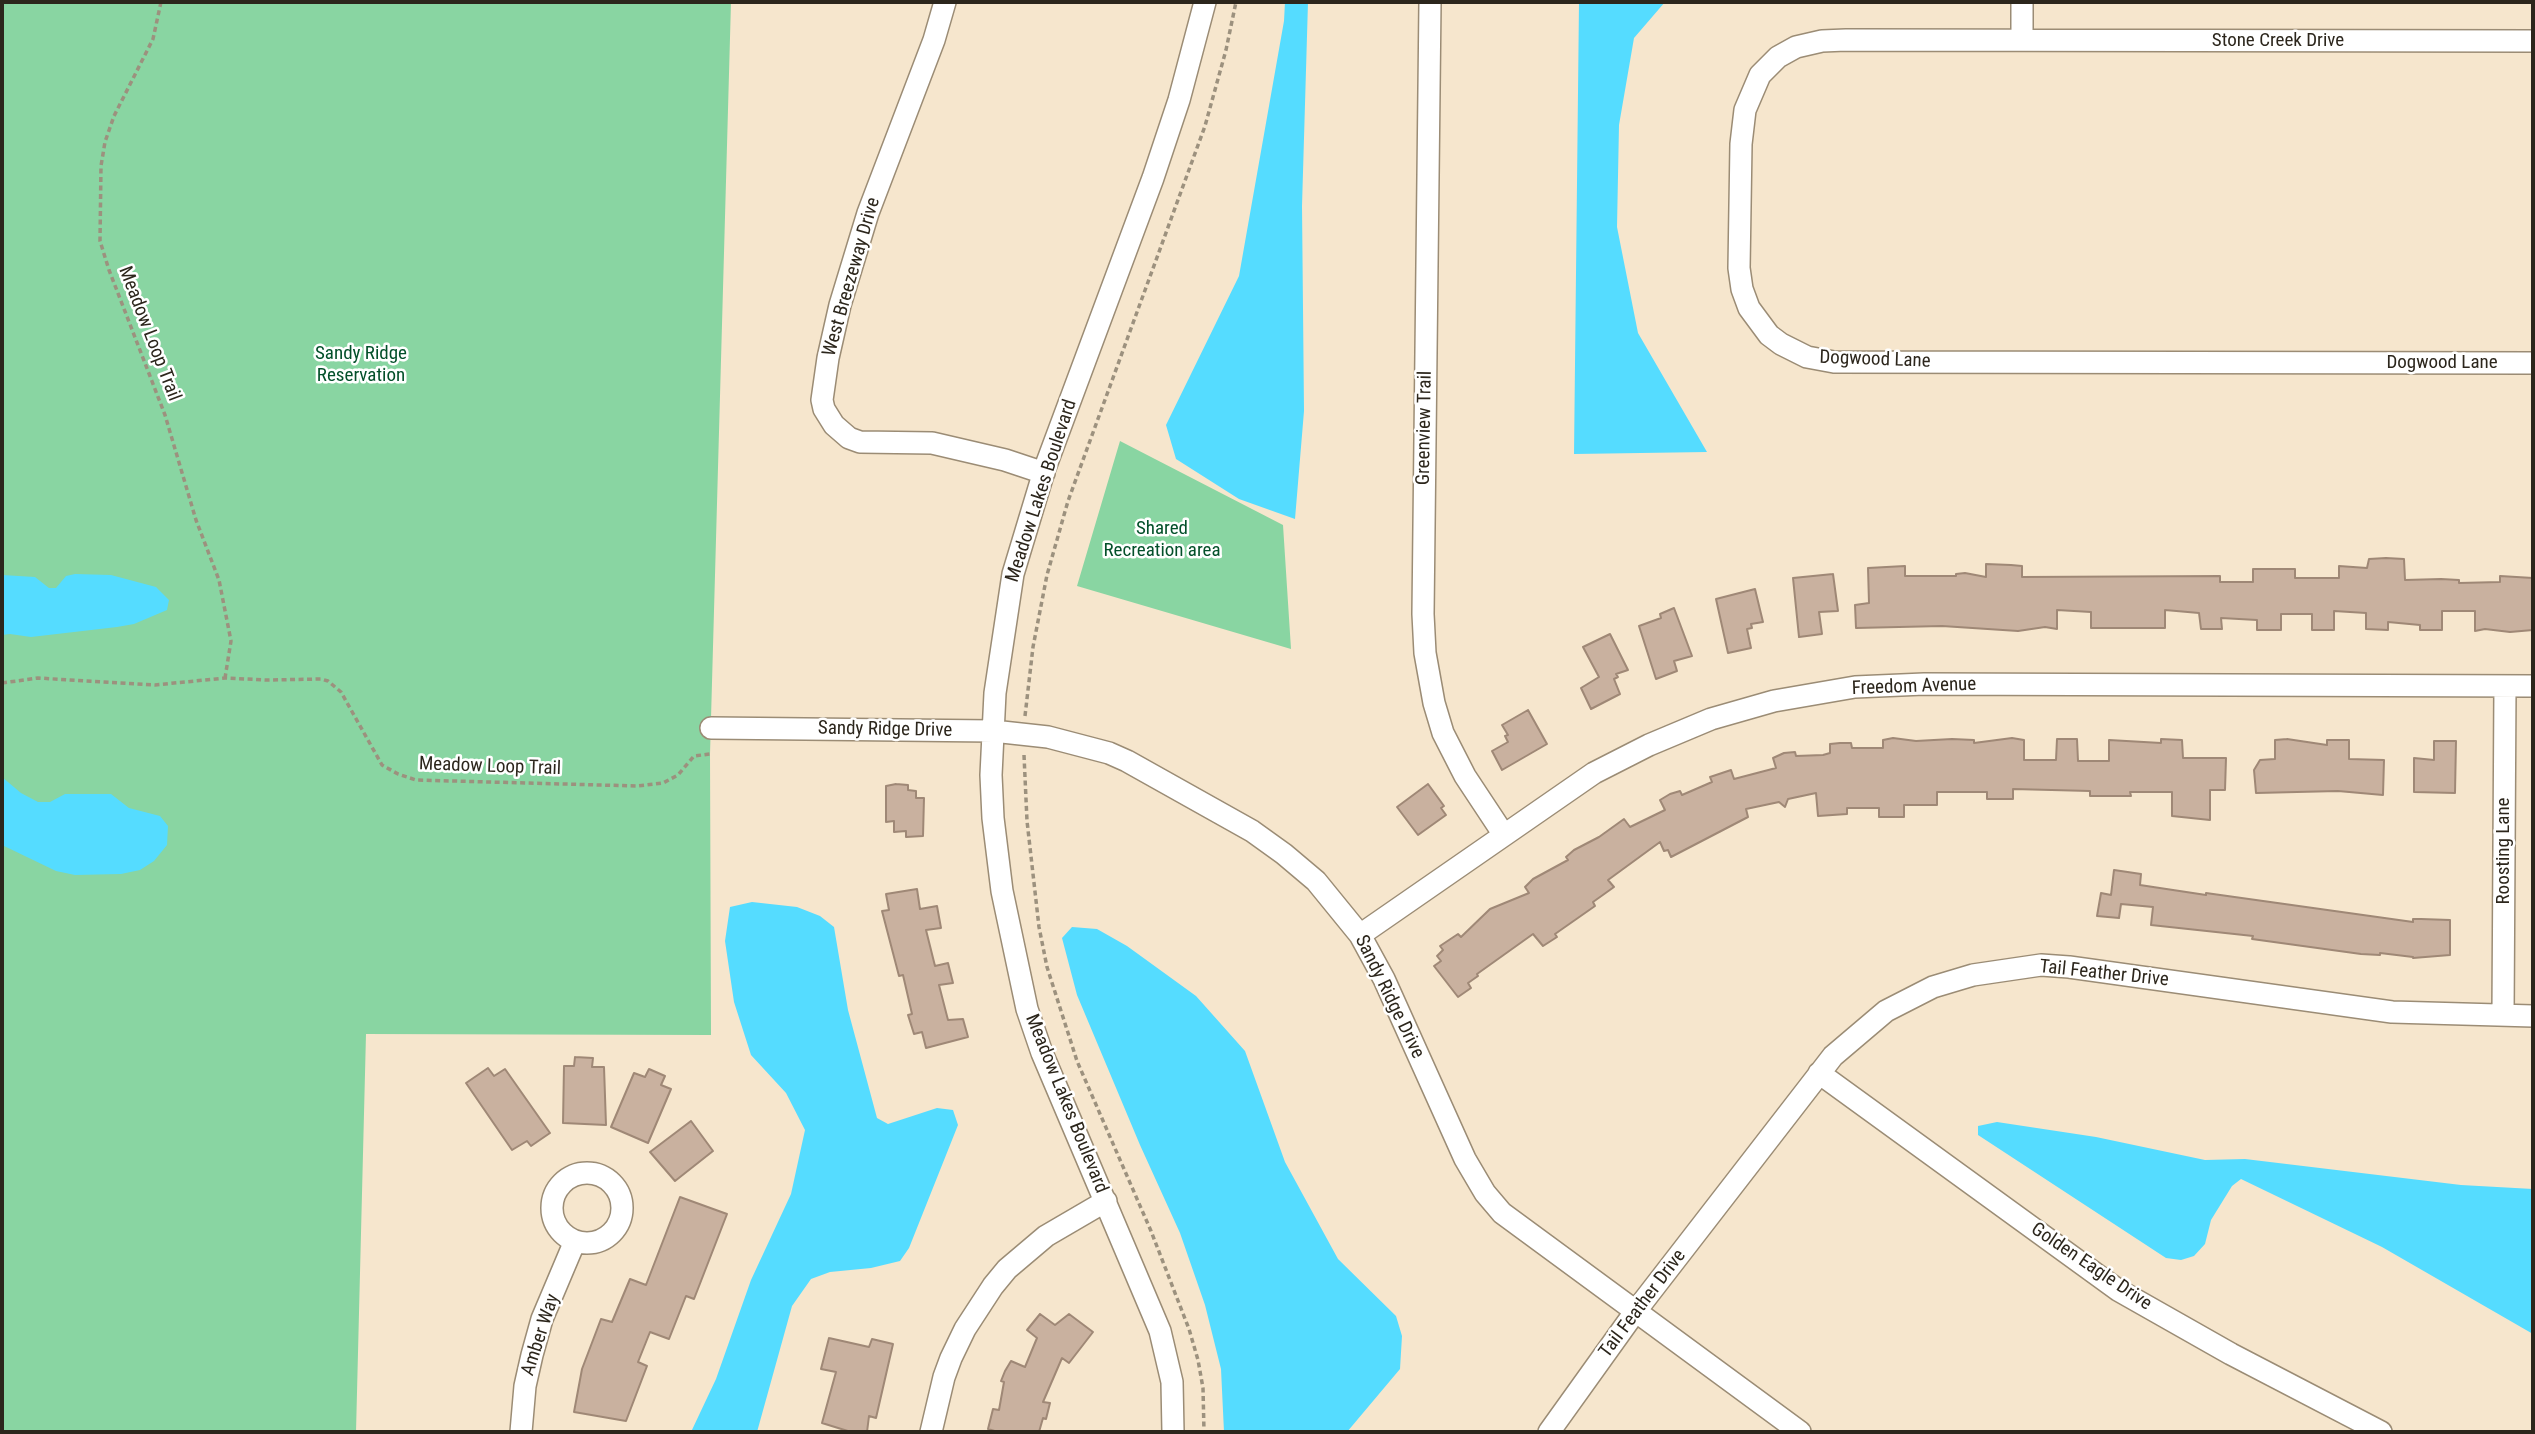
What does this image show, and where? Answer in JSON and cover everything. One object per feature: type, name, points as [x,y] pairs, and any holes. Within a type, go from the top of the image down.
[{"type":"street","name":"West Breezeway Drive","points":[[945,2],[934,40],[868,213],[840,305],[822,400],[834,425],[849,438],[860,442],[932,443],[1005,460],[1044,473]]},
{"type":"street","name":"Meadow Lakes Boulevard","points":[[1173,1432],[1172,1382],[1160,1331],[1042,1053],[1018,972],[997,854],[991,775],[995,693],[1013,574],[1044,473],[1153,178],[1179,100],[1205,2]]},
{"type":"street","name":"Greenview Trail","points":[[1430,2],[1423,600],[1425,653],[1437,715],[1452,754],[1504,835]]},
{"type":"street","points":[[2022,2],[2022,39]]},
{"type":"street","name":"Stone Creek Drive","points":[[2022,39],[2533,41]]},
{"type":"street","name":"Dogwood Lane","points":[[2022,39],[1822,41],[1788,50],[1760,75],[1748,99],[1741,123],[1739,268],[1742,289],[1749,308],[1769,335],[1807,357],[1834,362],[2533,363]]},
{"type":"street","name":"Freedom Avenue","points":[[1360,936],[1594,773],[1660,740],[1745,708],[1855,687],[1924,684],[2533,686]]},
{"type":"street","name":"Roosting Lane","points":[[2503,1015],[2505,686]]},
{"type":"street","name":"Sandy Ridge Drive","points":[[711,729],[993,731],[1070,742],[1118,757],[1252,831],[1316,881],[1360,936],[1384,979],[1465,1159],[1485,1193],[1502,1213],[1800,1432]]},
{"type":"street","name":"Tail Feather Drive","points":[[1549,1432],[1634,1312],[1819,1073],[1855,1035],[1886,1011],[1933,987],[1973,975],[2022,966],[2069,967],[2380,1011],[2533,1016]]},
{"type":"street","name":"Golden Eagle Drive","points":[[1819,1073],[2118,1290],[2231,1354],[2381,1432]]},
{"type":"street","points":[[931,1432],[951,1358],[965,1329],[993,1286],[1007,1269],[1046,1236],[1106,1201]]},
{"type":"street","name":"Amber Way","points":[[521,1432],[531,1355],[542,1319],[575,1241]]},
{"type":"path","name":"Meadow Loop Trail","points":[[162,2],[153,38],[114,116],[106,142],[101,166],[100,241],[108,270],[165,415],[196,520],[219,580],[231,641],[225,678]]},
{"type":"path","points":[[1204,1432],[1203,1388],[1189,1329],[1151,1231],[1077,1061],[1047,967],[1039,927],[1027,821],[1024,734],[1033,647],[1047,575],[1068,501],[1205,126],[1216,92],[1236,2]]},
{"type":"path","name":"Meadow Loop Trail","points":[[2,683],[38,678],[172,685],[225,678],[311,678],[328,681],[345,698],[382,765],[390,771],[416,780],[637,786],[663,783],[678,775],[694,755],[710,754]]},
{"type":"green space","name":"Sandy Ridge Reservation","points":[[2,2],[731,2],[710,754],[711,1035],[366,1034],[356,1432],[2,1432]]},
{"type":"green space","name":"Shared Recreation area","points":[[1120,441],[1283,525],[1291,649],[1077,586]]},
{"type":"water","points":[[1285,2],[1308,2],[1302,206],[1304,411],[1295,519],[1239,499],[1176,459],[1166,425],[1239,276],[1284,21]]},
{"type":"water","points":[[1579,2],[1665,2],[1634,38],[1619,125],[1617,227],[1638,333],[1707,452],[1574,454]]},
{"type":"water","points":[[2,575],[35,577],[49,588],[56,588],[66,576],[111,575],[156,587],[169,600],[167,610],[134,624],[117,627],[31,637],[2,635]]},
{"type":"water","points":[[2,777],[21,793],[38,802],[50,802],[65,794],[111,794],[129,808],[160,816],[168,826],[167,845],[154,861],[140,870],[121,874],[75,875],[56,871],[2,845]]},
{"type":"water","points":[[752,902],[797,907],[820,916],[834,927],[848,1010],[877,1118],[888,1124],[937,1108],[953,1110],[958,1125],[909,1248],[900,1261],[871,1268],[830,1272],[811,1279],[792,1306],[757,1432],[691,1432],[716,1379],[751,1280],[791,1194],[805,1130],[786,1093],[751,1055],[734,1002],[725,941],[730,907]]},
{"type":"water","points":[[1072,927],[1097,929],[1127,946],[1196,996],[1245,1051],[1285,1162],[1338,1259],[1396,1316],[1402,1336],[1400,1369],[1347,1432],[1224,1432],[1221,1369],[1205,1305],[1180,1233],[1077,995],[1062,938]]},
{"type":"water","points":[[1997,1122],[2096,1137],[2205,1160],[2245,1159],[2461,1185],[2533,1189],[2533,1334],[2382,1247],[2241,1179],[2232,1186],[2211,1220],[2205,1244],[2194,1256],[2181,1260],[2166,1258],[1978,1135],[1978,1126]]},
{"type":"building","points":[[2369,559],[2404,559],[2405,580],[2459,580],[2459,583],[2500,582],[2500,576],[2533,578],[2533,630],[2475,631],[2475,611],[2442,611],[2442,630],[2420,630],[2420,625],[2388,622],[2388,630],[2366,629],[2366,613],[2334,611],[2334,630],[2312,630],[2312,614],[2281,614],[2281,630],[2257,630],[2257,620],[2221,618],[2222,629],[2201,629],[2199,613],[2165,610],[2165,628],[2091,628],[2091,612],[2057,610],[2057,629],[2045,627],[2018,631],[1942,626],[1856,628],[1855,605],[1869,603],[1868,568],[1905,566],[1905,576],[1956,576],[1965,573],[1986,577],[1986,564],[2022,566],[2022,577],[2220,576],[2220,582],[2253,582],[2253,569],[2295,569],[2295,578],[2339,578],[2339,566],[2367,568]]},
{"type":"building","points":[[1833,574],[1838,611],[1819,612],[1822,634],[1799,637],[1793,578]]},
{"type":"building","points":[[1755,589],[1763,622],[1751,624],[1752,628],[1747,629],[1751,648],[1728,653],[1716,599]]},
{"type":"building","points":[[1674,608],[1692,656],[1674,661],[1677,671],[1656,679],[1639,626],[1661,618],[1660,614]]},
{"type":"building","points":[[1610,634],[1628,670],[1616,674],[1618,677],[1614,679],[1620,694],[1591,709],[1581,688],[1599,677],[1583,647]]},
{"type":"building","points":[[1528,710],[1547,744],[1502,770],[1492,751],[1508,742],[1505,736],[1508,735],[1502,725]]},
{"type":"building","points":[[1893,738],[1916,741],[1974,740],[1974,743],[2012,738],[2024,740],[2024,760],[2056,760],[2057,739],[2077,739],[2078,761],[2109,761],[2109,740],[2161,743],[2161,739],[2182,740],[2183,758],[2226,758],[2225,790],[2210,790],[2210,820],[2172,816],[2172,792],[2090,796],[2090,791],[2013,789],[2013,799],[1987,799],[1987,792],[1937,792],[1937,805],[1904,805],[1904,817],[1879,817],[1879,808],[1847,808],[1847,814],[1818,816],[1816,793],[1788,799],[1785,807],[1779,802],[1746,809],[1748,817],[1671,857],[1660,842],[1608,880],[1614,887],[1593,902],[1595,906],[1555,934],[1557,937],[1543,946],[1533,934],[1477,974],[1478,976],[1468,983],[1471,988],[1458,997],[1434,966],[1441,961],[1437,956],[1443,950],[1440,946],[1458,934],[1461,937],[1490,909],[1529,893],[1525,887],[1533,879],[1568,860],[1566,857],[1574,850],[1599,837],[1624,819],[1630,827],[1665,810],[1660,800],[1670,794],[1680,791],[1682,795],[1712,782],[1710,777],[1731,770],[1734,779],[1776,768],[1773,758],[1784,753],[1795,752],[1796,756],[1823,755],[1830,753],[1830,744],[1840,743],[1851,743],[1852,748],[1883,748],[1883,740]]},
{"type":"building","points":[[2287,739],[2327,745],[2327,740],[2349,740],[2349,759],[2384,760],[2383,795],[2338,791],[2256,793],[2254,770],[2260,760],[2275,759],[2275,740]]},
{"type":"building","points":[[2434,741],[2456,741],[2455,793],[2414,792],[2414,758],[2434,760]]},
{"type":"building","points":[[1428,784],[1444,806],[1441,808],[1446,815],[1418,835],[1397,807]]},
{"type":"building","points":[[908,785],[908,790],[916,791],[916,798],[924,798],[923,836],[906,837],[906,831],[894,832],[894,821],[886,822],[886,786]]},
{"type":"building","points":[[2114,870],[2141,874],[2140,885],[2206,895],[2413,922],[2413,919],[2450,920],[2450,955],[2413,958],[2380,953],[2361,954],[2252,939],[2253,936],[2151,925],[2153,907],[2121,904],[2119,918],[2097,916],[2101,893],[2111,895]]},
{"type":"building","points":[[917,889],[920,909],[937,906],[941,928],[926,930],[935,966],[948,963],[953,983],[939,985],[948,1020],[963,1019],[968,1037],[926,1048],[922,1032],[914,1034],[908,1015],[912,1014],[903,975],[899,976],[882,911],[889,910],[886,894]]},
{"type":"building","points":[[575,1057],[593,1058],[592,1067],[604,1067],[606,1125],[563,1123],[564,1066],[574,1066]]},
{"type":"building","points":[[488,1068],[494,1076],[505,1069],[550,1133],[531,1146],[527,1141],[512,1150],[466,1083]]},
{"type":"building","points":[[649,1069],[665,1076],[661,1085],[671,1089],[648,1143],[611,1127],[634,1073],[645,1077]]},
{"type":"building","points":[[691,1121],[713,1151],[675,1181],[650,1152]]},
{"type":"building","points":[[680,1197],[727,1214],[694,1299],[686,1296],[669,1339],[650,1332],[638,1362],[647,1366],[626,1421],[574,1412],[582,1369],[601,1319],[612,1322],[630,1279],[646,1285]]},
{"type":"building","points":[[1040,1314],[1055,1325],[1069,1314],[1093,1332],[1069,1363],[1062,1358],[1043,1402],[1050,1403],[1039,1432],[998,1432],[988,1429],[993,1409],[999,1410],[1004,1382],[1001,1381],[1005,1371],[1011,1361],[1025,1367],[1037,1338],[1027,1330]]},
{"type":"building","points":[[829,1338],[869,1347],[872,1339],[893,1344],[876,1418],[869,1416],[867,1432],[851,1432],[822,1423],[836,1372],[821,1369]]}]
